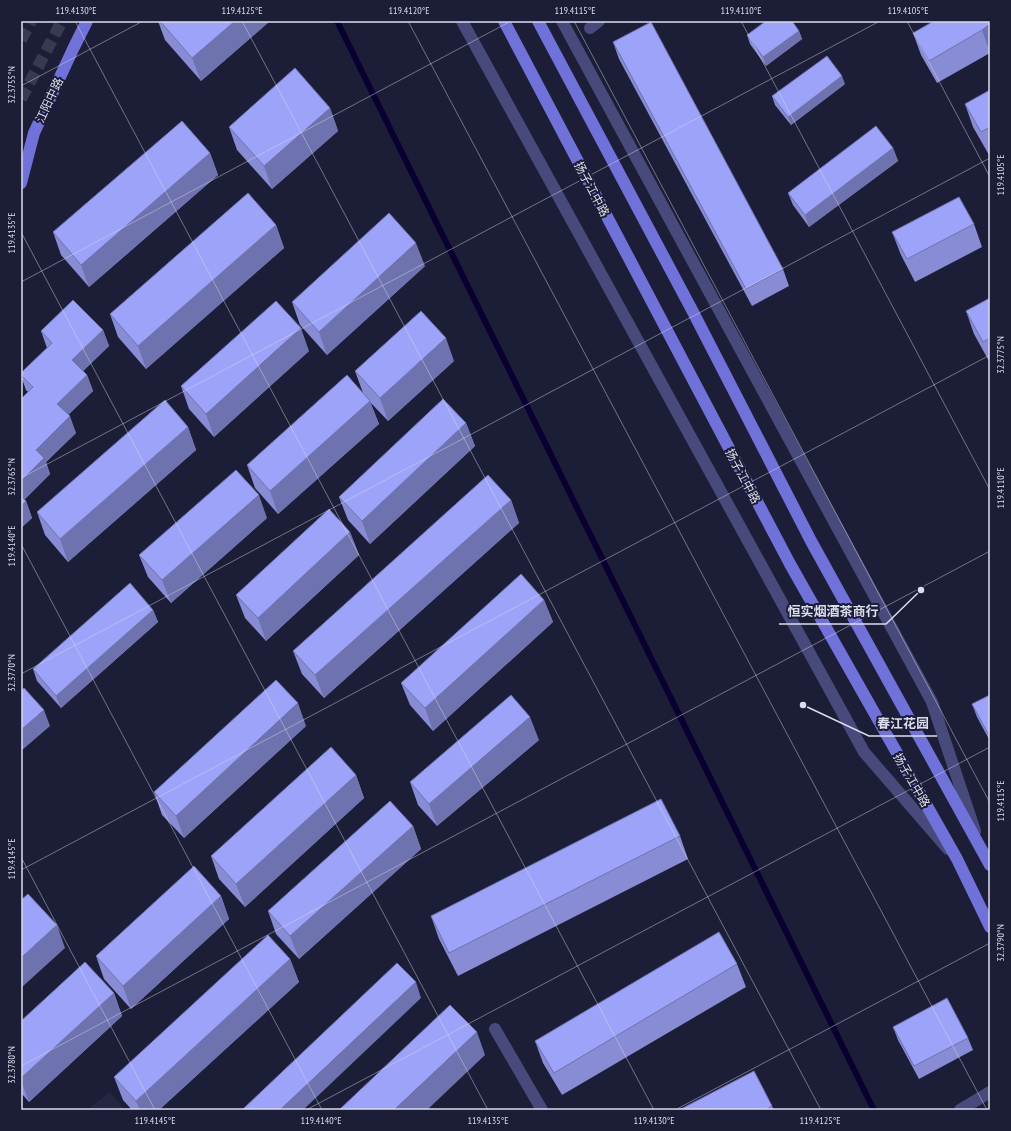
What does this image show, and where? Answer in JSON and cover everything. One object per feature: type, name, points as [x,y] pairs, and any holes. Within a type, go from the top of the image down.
[{"type":"main road","name":"江阳中路","points":[[21,183],[34,133],[87,21]]},
{"type":"main road","name":"扬子江中路","points":[[504,21],[790,564],[957,859],[990,927]]},
{"type":"main road","points":[[538,21],[692,310],[811,541],[990,865]]},
{"type":"street","points":[[462,21],[864,752],[957,859]]},
{"type":"street","points":[[562,21],[932,702],[979,844]]},
{"type":"street","points":[[495,1029],[542,1110]]},
{"type":"street","points":[[960,1110],[990,1092]]},
{"type":"shaded area","points":[[110,1092],[125,1110],[87,1110]]},
{"type":"building","points":[[160,21],[235,21],[192,58]]},
{"type":"building","points":[[766,21],[792,21],[799,31],[763,57],[747,35]]},
{"type":"building","points":[[934,21],[990,21],[990,24],[929,61],[913,33]]},
{"type":"building","points":[[651,22],[783,269],[746,289],[613,42]]},
{"type":"building","points":[[827,56],[842,76],[788,117],[772,96]]},
{"type":"building","points":[[295,68],[330,108],[264,166],[229,127]]},
{"type":"building","points":[[990,90],[990,127],[981,132],[965,104]]},
{"type":"building","points":[[182,121],[210,153],[81,265],[53,232]]},
{"type":"building","points":[[876,126],[893,148],[805,215],[788,193]]},
{"type":"building","points":[[248,193],[276,225],[138,346],[110,314]]},
{"type":"building","points":[[959,197],[974,224],[907,259],[892,232]]},
{"type":"building","points":[[389,213],[416,243],[319,332],[292,302]]},
{"type":"building","points":[[990,298],[990,338],[983,342],[966,311]]},
{"type":"building","points":[[73,300],[103,330],[72,360],[87,375],[57,404],[70,416],[36,450],[44,458],[21,481],[21,399],[33,387],[21,375],[21,373],[52,343],[41,331]]},
{"type":"building","points":[[276,301],[301,328],[206,414],[181,386]]},
{"type":"building","points":[[421,311],[446,338],[380,398],[355,371]]},
{"type":"building","points":[[347,375],[370,401],[270,491],[247,465]]},
{"type":"building","points":[[443,399],[466,423],[362,521],[339,497]]},
{"type":"building","points":[[165,400],[188,427],[60,539],[37,512]]},
{"type":"building","points":[[236,470],[259,495],[162,580],[139,555]]},
{"type":"building","points":[[488,475],[511,500],[315,675],[293,651]]},
{"type":"building","points":[[21,496],[26,501],[21,506]]},
{"type":"building","points":[[329,509],[350,532],[258,618],[236,595]]},
{"type":"building","points":[[521,574],[544,600],[425,708],[401,683]]},
{"type":"building","points":[[130,583],[153,610],[56,696],[33,669]]},
{"type":"building","points":[[276,680],[298,703],[176,816],[154,792]]},
{"type":"building","points":[[24,688],[44,710],[21,730],[21,691]]},
{"type":"building","points":[[511,695],[530,717],[429,804],[410,782]]},
{"type":"building","points":[[990,695],[990,737],[972,704]]},
{"type":"building","points":[[331,747],[356,775],[236,884],[211,856]]},
{"type":"building","points":[[661,799],[680,836],[449,953],[431,916]]},
{"type":"building","points":[[390,801],[413,826],[290,936],[268,911]]},
{"type":"building","points":[[194,866],[221,896],[123,986],[96,956]]},
{"type":"building","points":[[28,894],[57,925],[21,958],[21,900]]},
{"type":"building","points":[[719,932],[737,964],[554,1073],[535,1041]]},
{"type":"building","points":[[268,935],[290,959],[136,1101],[114,1077]]},
{"type":"building","points":[[85,962],[114,993],[21,1078],[21,1021]]},
{"type":"building","points":[[397,963],[416,982],[280,1110],[242,1110]]},
{"type":"building","points":[[947,998],[968,1038],[914,1066],[893,1027]]},
{"type":"building","points":[[450,1005],[477,1032],[394,1110],[339,1110]]},
{"type":"building","points":[[754,1071],[772,1106],[765,1110],[679,1110]]},
{"type":"waterway","points":[[337,21],[874,1110]]},
{"type":"tunnel","points":[[21,40],[31,21]]},
{"type":"tunnel","points":[[21,99],[62,21]]},
{"type":"place","name":"恒实烟酒茶商行","points":[[921,590]]},
{"type":"place","name":"春江花园","points":[[803,705]]}]
